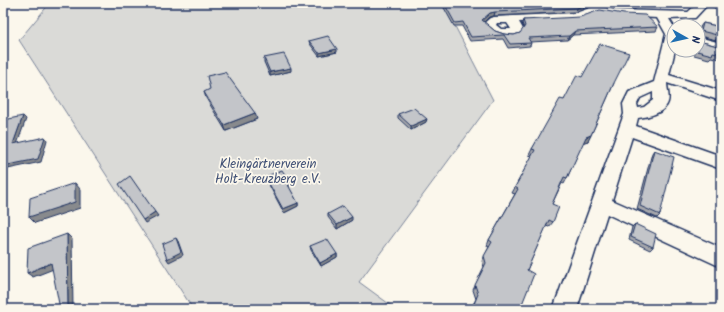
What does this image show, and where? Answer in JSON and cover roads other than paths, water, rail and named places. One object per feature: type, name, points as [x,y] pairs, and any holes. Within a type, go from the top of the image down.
[{"type":"street","points":[[584,3],[595,9],[616,13],[691,16],[704,3]]},
{"type":"street","points":[[713,3],[721,6]]},
{"type":"street","points":[[515,19],[578,16],[595,9]]},
{"type":"street","points":[[660,14],[666,23]]},
{"type":"street","points":[[706,43],[721,47]]},
{"type":"street","points":[[629,122],[648,112],[661,102],[661,81],[667,58]]},
{"type":"street","points":[[565,309],[629,122],[630,104],[634,95],[661,81],[721,96]]},
{"type":"street","points":[[629,122],[721,163]]},
{"type":"street","points":[[601,203],[721,258]]},
{"type":"park label","name":"Kleingärtnerverein Holt-Kreuzberg e.V.","points":[[268,170]]}]
